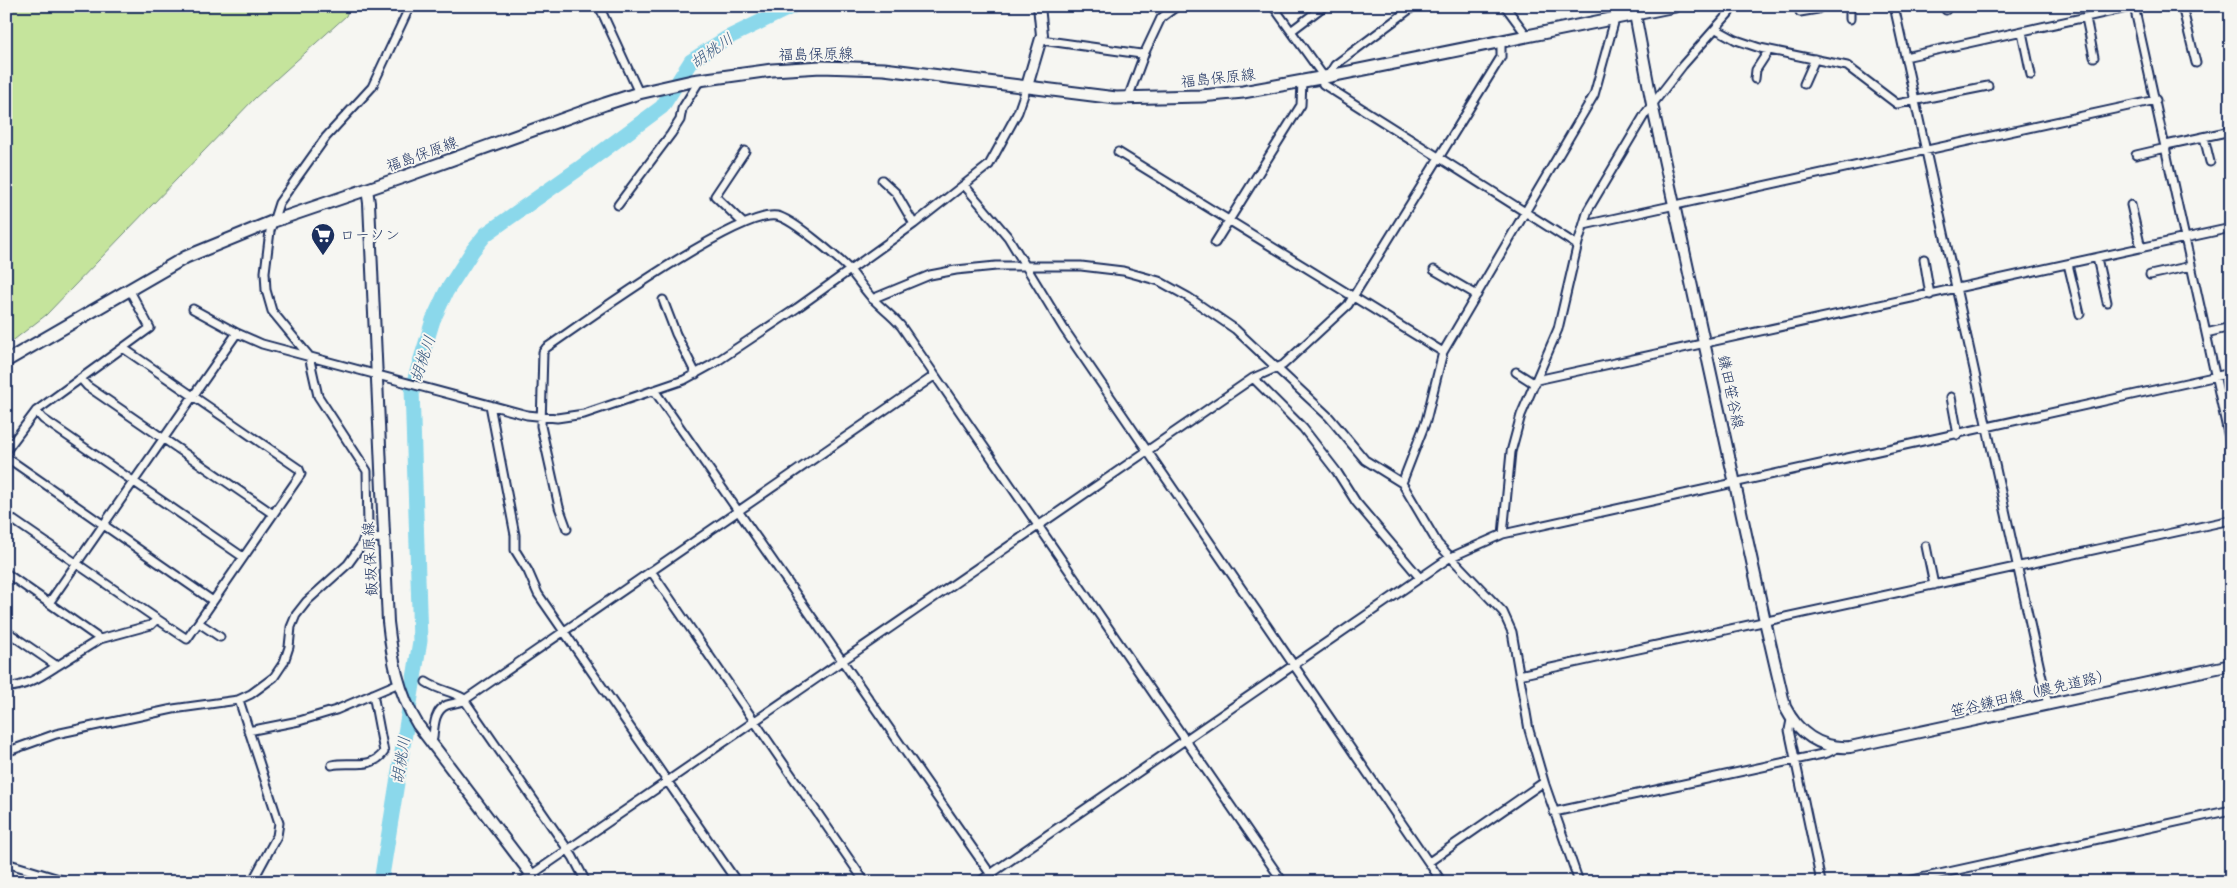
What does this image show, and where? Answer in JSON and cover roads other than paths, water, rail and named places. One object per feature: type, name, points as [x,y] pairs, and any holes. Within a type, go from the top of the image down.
[{"type":"main road","name":"福島保原線","points":[[6,361],[186,258],[274,220],[639,93],[668,86],[772,70],[821,67],[884,69],[1027,86],[1074,94],[1128,98],[1174,98],[1234,93],[1302,82],[1614,19],[1635,10],[1675,6]]},
{"type":"street","points":[[6,752],[56,734],[95,725],[173,708],[239,700],[274,677],[284,662],[289,647],[291,627],[296,616],[307,601],[348,564],[364,539],[368,527],[367,471],[318,396],[309,356],[278,320],[268,301],[265,272],[270,231],[279,203],[322,142],[372,87],[410,6]]},
{"type":"street","points":[[599,6],[639,93]]},
{"type":"street","points":[[193,309],[236,333],[262,344],[540,417],[557,418],[584,414],[684,380],[797,308],[914,224],[990,165],[1018,112],[1027,86],[1041,40],[1042,20],[1039,6]]},
{"type":"street","points":[[1128,98],[1145,52],[1159,22],[1177,6]]},
{"type":"street","points":[[1273,6],[1324,77]]},
{"type":"street","points":[[1291,31],[1324,6]]},
{"type":"street","points":[[1414,6],[1336,65],[1324,77],[1323,84],[1577,245]]},
{"type":"street","points":[[1505,6],[1528,37]]},
{"type":"street","points":[[1503,534],[1511,452],[1523,408],[1558,329],[1577,245],[1600,188],[1652,104],[1683,65],[1716,29],[1732,6]]},
{"type":"street","points":[[1800,12],[1818,9],[1819,6]]},
{"type":"street","points":[[1850,6],[1850,19]]},
{"type":"street","points":[[1894,6],[1988,428],[2016,567],[2048,704]]},
{"type":"street","points":[[1905,57],[2135,6],[2231,448]]},
{"type":"street","points":[[2182,6],[2196,63]]},
{"type":"street","name":"鎌田笹谷線","points":[[1635,10],[1652,104],[1785,707],[1791,720],[1809,737],[1837,748]]},
{"type":"street","points":[[2086,18],[2094,57]]},
{"type":"street","points":[[1402,483],[1426,421],[1443,352],[1594,95],[1614,19]]},
{"type":"street","points":[[1716,29],[1736,40],[1769,50],[1851,68],[1895,104],[1915,102],[1988,86]]},
{"type":"street","points":[[2022,32],[2031,75]]},
{"type":"street","points":[[1041,40],[1141,54],[1145,52]]},
{"type":"street","points":[[521,882],[534,878],[568,850],[1146,451],[1254,378],[1277,368],[1338,315],[1353,297],[1501,57],[1501,42]]},
{"type":"street","points":[[1754,79],[1756,70],[1769,50]]},
{"type":"street","points":[[1804,84],[1815,59]]},
{"type":"street","points":[[618,205],[680,120],[682,110],[696,81]]},
{"type":"street","points":[[1215,243],[1301,105],[1302,82]]},
{"type":"street","points":[[1584,225],[2156,100]]},
{"type":"street","points":[[2136,155],[2231,131]]},
{"type":"street","points":[[2204,137],[2210,162]]},
{"type":"street","points":[[742,222],[715,196],[746,151]]},
{"type":"street","points":[[1118,152],[1443,352]]},
{"type":"street","points":[[882,180],[896,193],[914,224]]},
{"type":"street","points":[[964,185],[996,221],[1028,268],[1064,329],[1146,451],[1442,882]]},
{"type":"street","name":"飯坂保原線","points":[[367,189],[390,638],[399,684],[416,720],[430,741],[534,878]]},
{"type":"street","points":[[2132,205],[2142,248]]},
{"type":"street","points":[[566,529],[559,507],[540,417],[543,352],[546,348],[669,266],[742,222],[770,215],[785,219],[849,270],[872,298],[892,315],[901,326],[1284,882]]},
{"type":"street","points":[[1516,372],[1536,382],[1705,343],[2231,228]]},
{"type":"street","points":[[2097,258],[2107,302]]},
{"type":"street","points":[[1924,259],[1930,294]]},
{"type":"street","points":[[2068,264],[2080,314]]},
{"type":"street","points":[[872,298],[930,275],[982,267],[1081,266],[1122,271],[1159,281],[1188,297],[1235,329],[1329,417],[1365,460],[1402,483],[1433,537],[1449,558],[1503,612],[1512,632],[1529,730],[1554,812],[1580,882]]},
{"type":"street","points":[[2150,275],[2191,266]]},
{"type":"street","points":[[1434,270],[1477,295]]},
{"type":"street","points":[[6,451],[36,411],[150,328],[130,291]]},
{"type":"street","points":[[663,300],[676,334],[696,374]]},
{"type":"street","points":[[2206,333],[2231,327]]},
{"type":"street","points":[[49,603],[236,333]]},
{"type":"street","points":[[6,515],[187,640],[199,623],[301,474],[299,469],[123,348]]},
{"type":"street","points":[[979,882],[1449,558],[1503,534],[1958,435],[2231,373]]},
{"type":"street","points":[[430,741],[433,738],[437,716],[444,708],[463,701],[934,376]]},
{"type":"street","points":[[1254,378],[1303,428],[1337,472],[1356,502],[1420,578]]},
{"type":"street","points":[[81,379],[87,386],[273,514]]},
{"type":"street","points":[[654,390],[740,510],[996,882]]},
{"type":"street","points":[[1951,397],[1958,435]]},
{"type":"street","points":[[490,405],[513,522],[515,550],[528,571],[538,594],[737,882]]},
{"type":"street","points":[[36,411],[43,419],[243,557]]},
{"type":"street","points":[[6,457],[104,523],[214,601]]},
{"type":"street","points":[[1519,675],[2231,520]]},
{"type":"street","points":[[364,539],[384,538]]},
{"type":"street","points":[[1926,546],[1934,585]]},
{"type":"street","points":[[651,571],[865,882]]},
{"type":"street","points":[[6,573],[100,639]]},
{"type":"street","points":[[6,687],[34,680],[100,639],[143,628],[151,625],[157,619]]},
{"type":"street","points":[[199,623],[220,637]]},
{"type":"street","points":[[6,631],[57,666]]},
{"type":"street","name":"笹谷鎌田線（農免道路）","points":[[1837,748],[1932,730],[2231,665]]},
{"type":"street","points":[[426,682],[436,688],[450,690],[463,698],[463,701],[568,850],[586,882]]},
{"type":"street","points":[[248,731],[321,715],[399,684]]},
{"type":"street","points":[[332,765],[366,764],[376,760],[384,752],[373,694]]},
{"type":"street","points":[[239,700],[280,823],[278,836],[252,882]]},
{"type":"street","points":[[1791,720],[1789,730],[1821,882]]},
{"type":"street","points":[[1554,812],[1827,753],[1837,748]]},
{"type":"street","points":[[1429,862],[1544,782]]},
{"type":"street","points":[[1903,882],[2231,810]]},
{"type":"street","points":[[6,863],[69,882]]},
{"type":"waterway","name":"胡桃川","points":[[381,882],[420,641],[412,388],[433,320],[446,292],[473,250],[486,234],[662,107],[691,61],[725,39],[793,6]]},
{"type":"place","name":"ローソン","points":[[323,256]]}]
